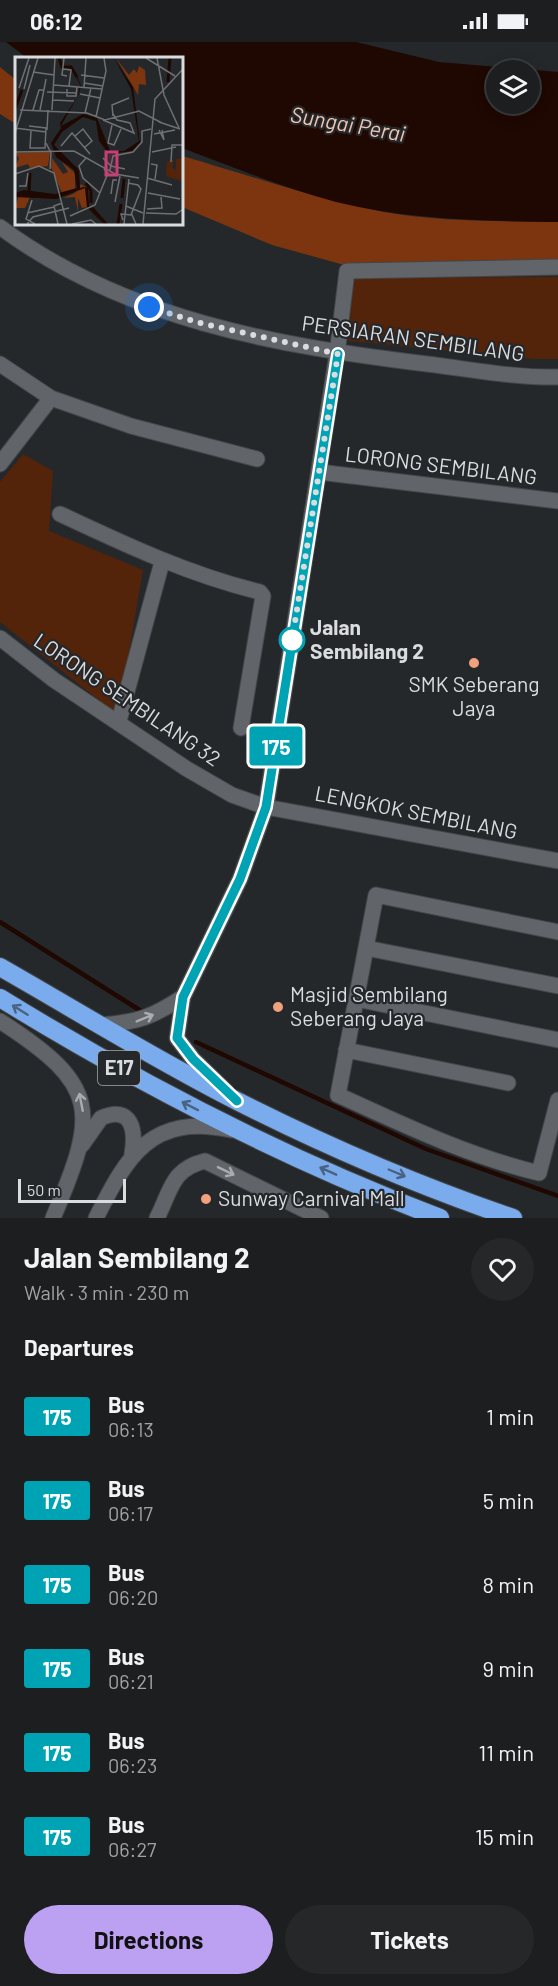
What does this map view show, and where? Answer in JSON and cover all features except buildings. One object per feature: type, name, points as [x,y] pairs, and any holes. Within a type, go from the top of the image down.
[{"type":"highway","name":"E17","points":[[0,967],[237,1101],[343,1151],[462,1201],[513,1218]]},
{"type":"highway","name":"E17","points":[[0,998],[74,1043],[242,1133],[440,1218]]},
{"type":"street","name":"PERSIARAN SEMBILANG","points":[[0,227],[58,266],[149,307],[200,323],[338,354],[558,377]]},
{"type":"street","points":[[237,1101],[193,1059],[177,1038],[183,997],[240,879],[266,807],[338,354],[347,271],[558,267]]},
{"type":"street","points":[[0,364],[51,398],[131,426],[257,459]]},
{"type":"street","points":[[0,464],[51,398]]},
{"type":"street","name":"LORONG SEMBILANG","points":[[319,472],[558,501]]},
{"type":"street","points":[[60,514],[162,562],[220,582],[260,592],[263,596],[241,728]]},
{"type":"street","points":[[119,721],[162,562]]},
{"type":"street","name":"LORONG SEMBILANG 32","points":[[0,638],[54,680],[119,721],[187,769],[232,795],[266,807]]},
{"type":"street","name":"LENGKOK SEMBILANG","points":[[266,807],[558,861]]},
{"type":"street","points":[[558,932],[376,895],[338,1095],[452,1147],[491,1161],[539,1173],[558,1100]]},
{"type":"street","points":[[366,948],[558,986]]},
{"type":"street","points":[[102,1024],[137,1022],[183,997]]},
{"type":"street","points":[[356,999],[558,1040]]},
{"type":"street","points":[[0,1021],[36,1044],[66,1071],[75,1085],[83,1109],[81,1146]]},
{"type":"street","points":[[346,1050],[508,1083]]},
{"type":"street","points":[[53,1218],[81,1146],[101,1118],[118,1114],[127,1118],[134,1129],[132,1154],[96,1218]]},
{"type":"street","points":[[132,1154],[158,1136],[182,1127],[219,1128],[242,1133]]},
{"type":"street","points":[[157,1218],[175,1177],[190,1164],[205,1161],[321,1218]]},
{"type":"shaded area","points":[[0,67],[15,79],[15,123],[0,114]]},
{"type":"shaded area","points":[[183,156],[308,194],[384,212],[449,219],[558,222],[558,260],[348,266],[272,245],[183,207]]},
{"type":"shaded area","points":[[558,277],[558,359],[535,359],[349,341],[352,278]]},
{"type":"shaded area","points":[[23,454],[53,471],[49,531],[143,570],[118,715],[0,622],[0,482]]},
{"type":"water","name":"Sungai Perai","points":[[6,42],[356,42],[439,62],[486,66],[486,114],[540,114],[540,70],[558,72],[558,222],[474,220],[391,213],[316,196],[183,148],[183,57],[26,57]]},
{"type":"waterway","points":[[0,922],[141,1011]]},
{"type":"waterway","points":[[196,1042],[426,1149],[558,1196]]},
{"type":"bus line","name":"175","points":[[237,1101],[193,1059],[177,1038],[183,997],[240,879],[266,807],[338,354]]},
{"type":"place","name":"Jalan Sembilang 2","points":[[292,640]]},
{"type":"place","name":"SMK Seberang Jaya","points":[[474,663]]},
{"type":"place","name":"Masjid Sembilang Seberang Jaya","points":[[278,1007]]},
{"type":"place","name":"Sunway Carnival Mall","points":[[206,1199]]},
{"type":"route","points":[[149,307],[200,323],[338,354],[291,647],[292,640]]}]
